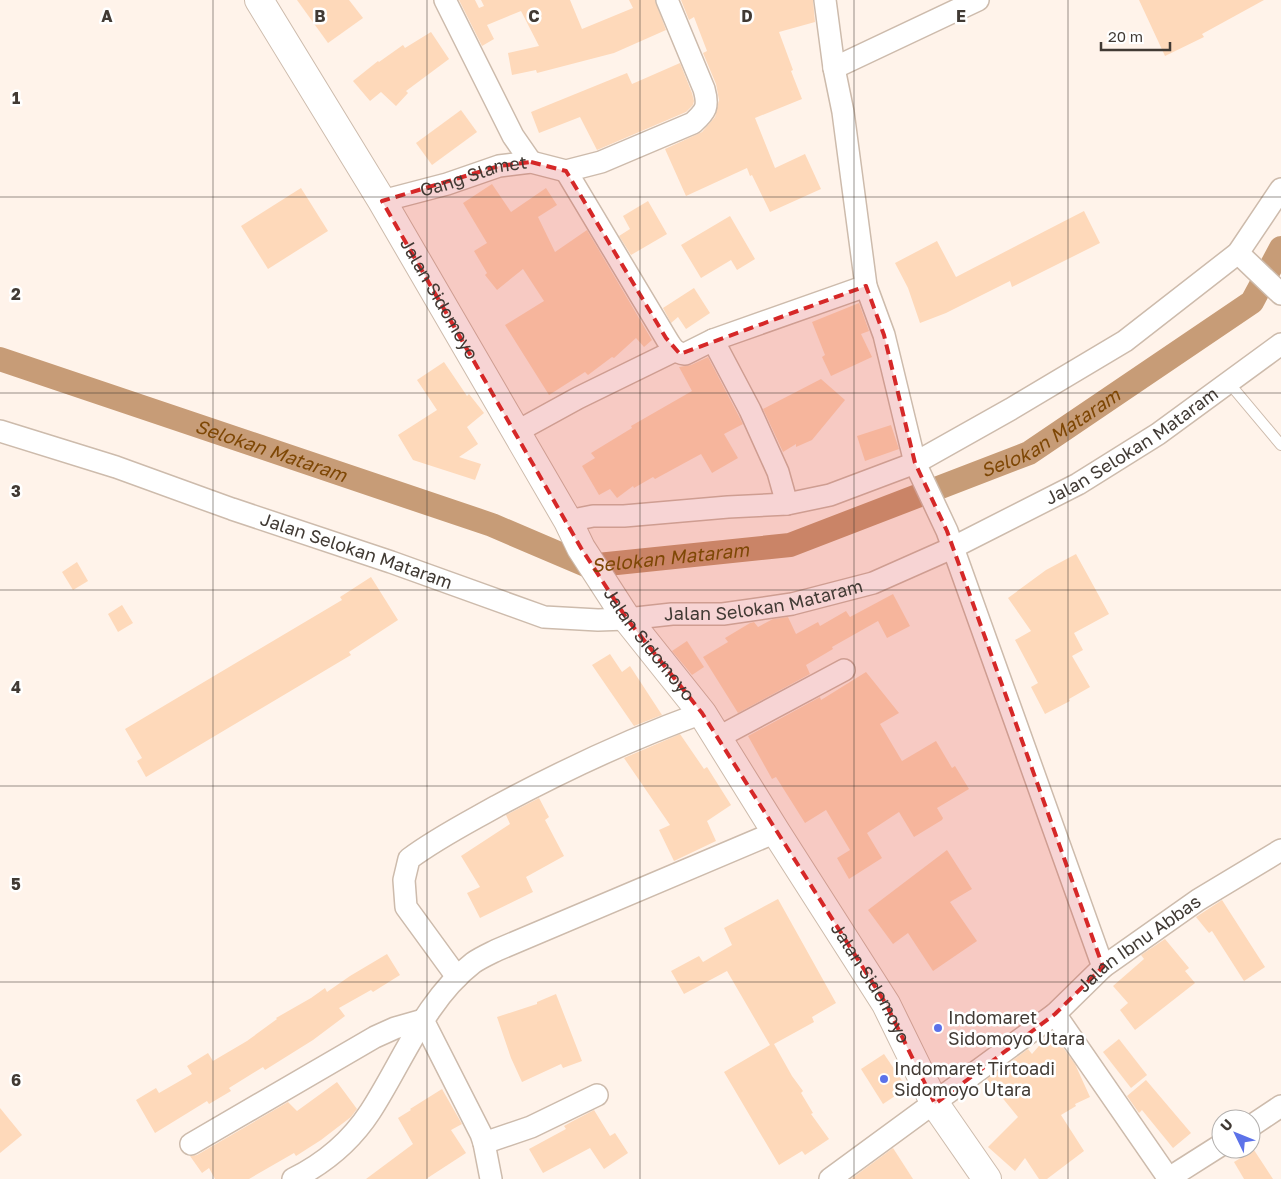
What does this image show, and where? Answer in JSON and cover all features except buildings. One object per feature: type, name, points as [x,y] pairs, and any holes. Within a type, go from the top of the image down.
[{"type":"main road","name":"Jalan Sidomoyo","points":[[259,0],[382,201],[568,520],[581,548],[627,619],[702,713],[886,1004],[935,1104],[987,1179]]},
{"type":"street","points":[[445,0],[513,136],[531,162]]},
{"type":"street","points":[[667,0],[704,89],[708,102],[704,113],[693,123],[601,162],[566,170],[674,351],[685,354],[713,340],[866,286]]},
{"type":"street","points":[[825,0],[834,68],[843,112],[866,286],[884,335],[915,463],[928,488],[949,539],[1103,967]]},
{"type":"street","points":[[834,68],[978,0]]},
{"type":"street","name":"Gang Slamet","points":[[382,201],[447,184],[499,166],[531,162],[566,170]]},
{"type":"street","points":[[568,520],[593,516],[624,516],[787,504],[830,495],[915,463],[1011,409],[1125,341],[1238,253],[1281,189]]},
{"type":"street","points":[[1238,253],[1281,294]]},
{"type":"street","points":[[713,340],[750,410],[778,472],[787,504]]},
{"type":"street","name":"Jalan Selokan Mataram","points":[[0,431],[116,467],[232,509],[544,616],[598,620],[672,614],[723,614],[792,604],[873,583],[949,539],[1078,484],[1158,434],[1281,344]]},
{"type":"street","points":[[516,432],[578,398],[674,351]]},
{"type":"street","points":[[717,738],[844,670]]},
{"type":"street","points":[[457,977],[406,907],[404,880],[409,859],[429,844],[551,777],[640,736],[702,713]]},
{"type":"street","points":[[293,1179],[312,1169],[341,1146],[369,1114],[423,1020],[457,977],[475,962],[497,950],[776,832]]},
{"type":"street","name":"Jalan Ibnu Abbas","points":[[830,1179],[935,1104],[1055,1014],[1103,967],[1198,900],[1281,850]]},
{"type":"street","points":[[1055,1014],[1169,1178],[1211,1152]]},
{"type":"street","points":[[423,1020],[481,1134],[491,1179]]},
{"type":"street","points":[[191,1144],[375,1037],[395,1028],[423,1020]]},
{"type":"street","points":[[484,1143],[531,1127],[597,1095]]},
{"type":"street","points":[[1261,1119],[1281,1106]]},
{"type":"lane","points":[[1229,383],[1281,445]]},
{"type":"highlighted area","points":[[531,162],[566,171],[666,338],[680,354],[866,286],[884,335],[915,463],[947,531],[1103,967],[1055,1014],[935,1104],[886,1004],[702,713],[627,619],[581,548],[382,201],[499,166]]},
{"type":"waterway","name":"Selokan Mataram","points":[[0,359],[492,525],[588,566],[790,545],[1029,453],[1252,302],[1281,248]]},
{"type":"place","name":"Indomaret Sidomoyo Utara","points":[[938,1028]]},
{"type":"place","name":"Indomaret Tirtoadi Sidomoyo Utara","points":[[884,1079]]}]
